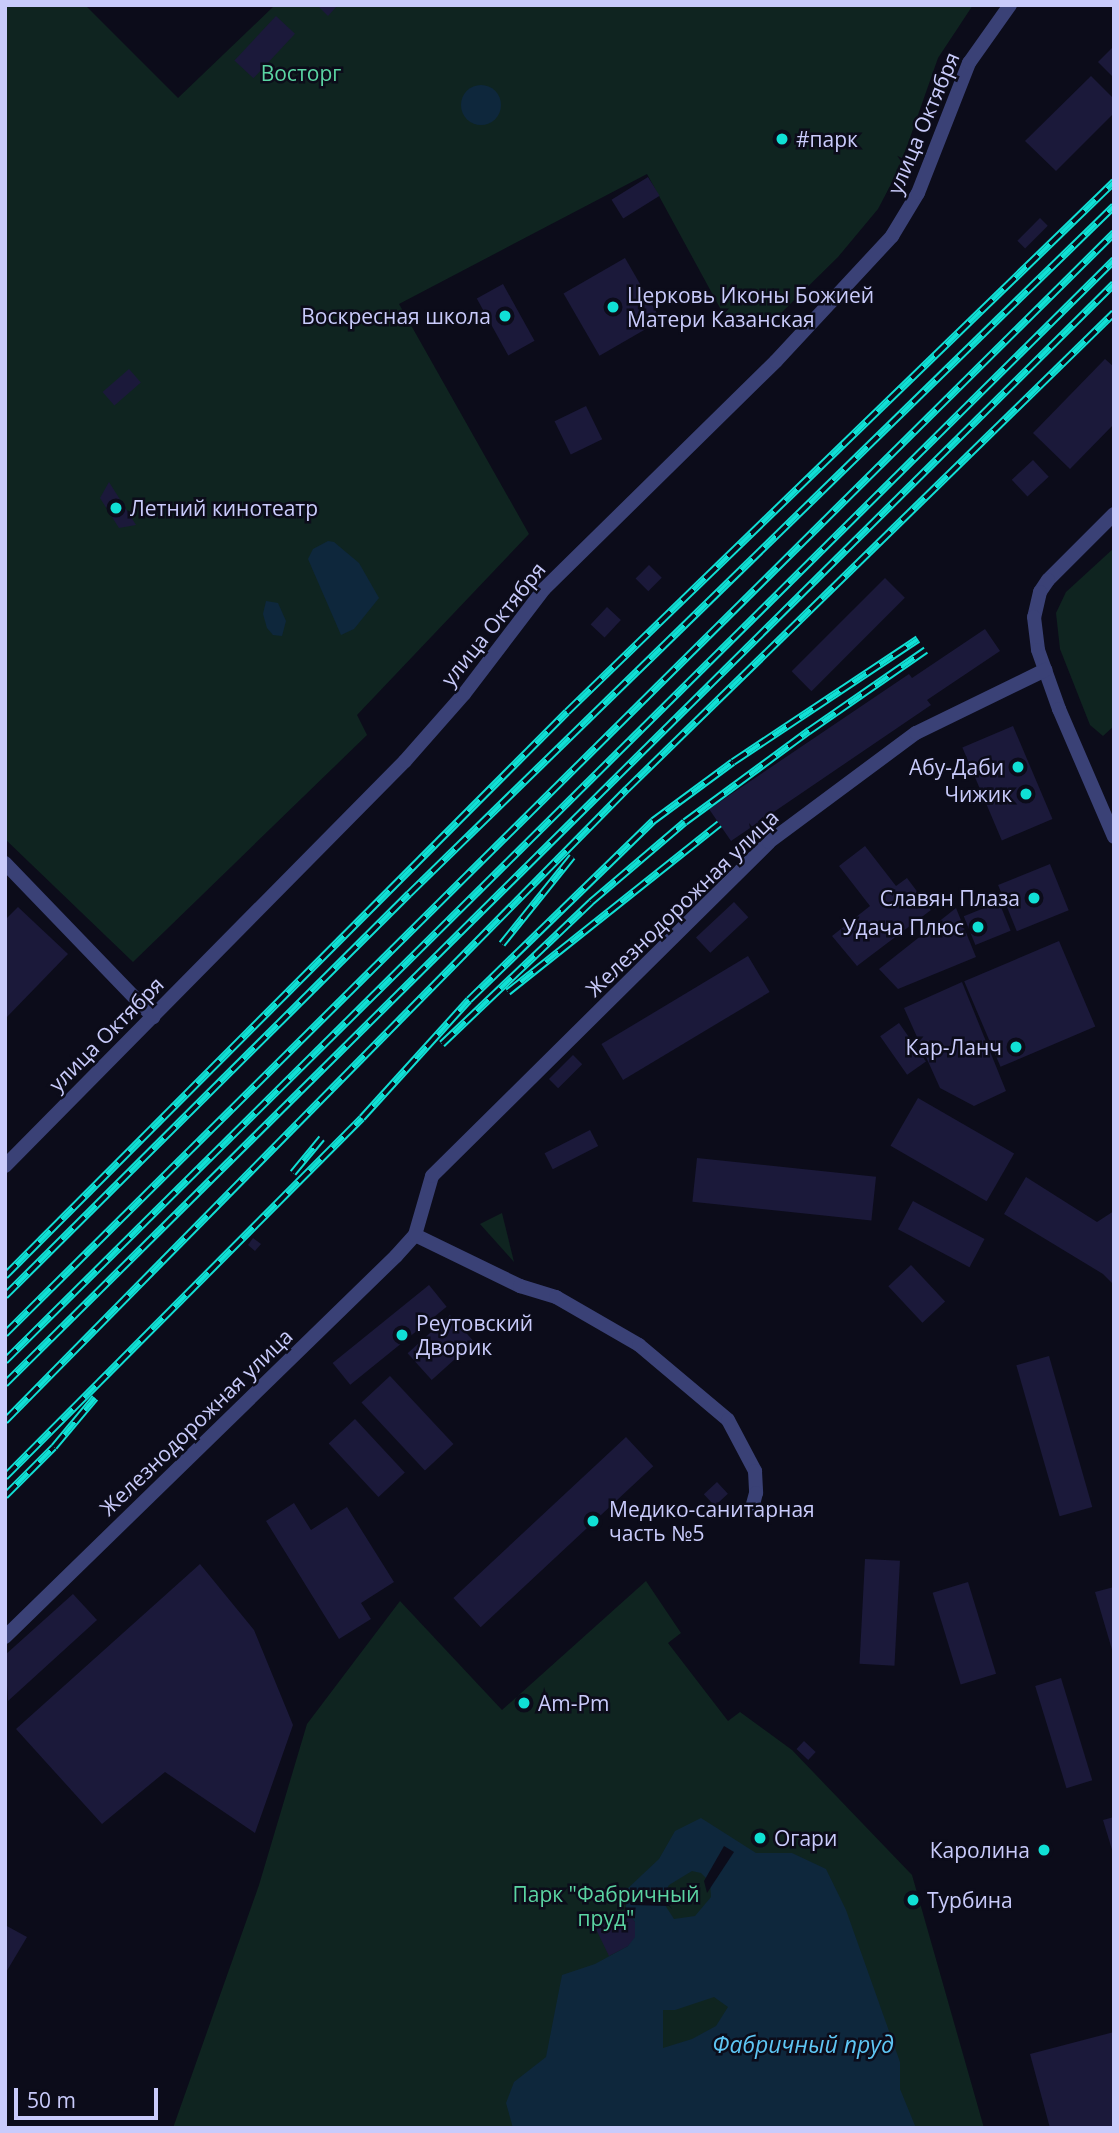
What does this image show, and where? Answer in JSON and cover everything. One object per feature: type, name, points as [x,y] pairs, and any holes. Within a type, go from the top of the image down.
[{"type":"street","name":"улица Октября","points":[[5,1166],[438,726],[544,589],[776,361],[892,236],[918,193],[968,63],[1010,5]]},
{"type":"street","points":[[1114,514],[1048,580],[1040,592],[1034,617],[1038,650],[1045,670],[1114,837]]},
{"type":"street","name":"Железнодорожная улица","points":[[5,1637],[415,1235],[432,1176],[769,842],[916,733],[1045,670]]},
{"type":"street","points":[[5,863],[153,1017]]},
{"type":"street","points":[[415,1235],[520,1286],[556,1297],[639,1345],[729,1420],[755,1471],[756,1493],[753,1504]]},
{"type":"green space","name":"Восторг","points":[[5,5],[85,5],[178,98],[275,5],[973,5],[938,58],[899,169],[878,209],[838,257],[774,320],[732,330],[647,174],[399,304],[529,534],[357,715],[367,735],[133,962],[5,839]]},
{"type":"green space","points":[[1114,548],[1114,726],[1103,736],[1090,725],[1060,649],[1056,613],[1066,592]]},
{"type":"green space","points":[[502,1213],[514,1262],[480,1224]]},
{"type":"green space","name":"Парк \"Фабричный пруд\"","points":[[646,1581],[681,1633],[668,1643],[728,1721],[740,1712],[792,1750],[912,1875],[984,2128],[173,2128],[259,1885],[307,1724],[400,1601],[502,1710]]},
{"type":"water","points":[[481,85],[495,91],[501,105],[495,119],[481,125],[467,119],[461,105],[467,91]]},
{"type":"water","points":[[328,541],[334,542],[359,563],[379,598],[354,629],[341,635],[308,559],[313,549]]},
{"type":"water","points":[[266,601],[278,603],[286,621],[282,636],[273,635],[267,628],[263,614]]},
{"type":"water","name":"Фабричный пруд","points":[[701,1818],[756,1853],[792,1853],[826,1869],[846,1910],[900,2062],[900,2089],[916,2128],[513,2128],[506,2103],[514,2082],[546,2057],[562,1975],[595,1964],[628,1946],[635,1922],[626,1910],[626,1890],[659,1859],[675,1831]],"holes":[[[692,1871],[701,1873],[710,1882],[711,1897],[695,1916],[674,1919],[663,1902],[666,1890],[669,1885]],[[714,1997],[728,2007],[716,2026],[692,2039],[663,2048],[663,2010],[675,2010]]]},
{"type":"pier","points":[[724,1846],[734,1852],[707,1893],[704,1881]]},
{"type":"pier","points":[[630,1894],[668,1897],[667,1902],[672,1909],[669,1906],[631,1905]]},
{"type":"building","points":[[317,5],[338,5],[328,16]]},
{"type":"building","points":[[276,16],[295,34],[253,78],[234,61]]},
{"type":"building","points":[[1114,46],[1114,78],[1098,62]]},
{"type":"building","points":[[1091,76],[1114,99],[1114,113],[1056,171],[1025,141]]},
{"type":"building","points":[[648,177],[660,196],[623,218],[612,200]]},
{"type":"building","points":[[1040,218],[1048,226],[1025,248],[1017,241]]},
{"type":"building","name":"Церковь Иконы Божией Матери Казанская","points":[[625,258],[661,320],[600,356],[564,294]]},
{"type":"building","points":[[503,284],[535,341],[508,355],[477,299]]},
{"type":"building","points":[[1105,359],[1114,367],[1114,424],[1070,469],[1033,433]]},
{"type":"building","points":[[129,369],[141,383],[114,406],[103,392]]},
{"type":"building","points":[[586,406],[602,439],[571,455],[555,421]]},
{"type":"building","points":[[1033,460],[1049,477],[1027,497],[1012,480]]},
{"type":"building","points":[[109,482],[136,525],[119,528],[100,498]]},
{"type":"building","points":[[649,565],[662,578],[648,591],[636,578]]},
{"type":"building","points":[[885,578],[905,598],[811,691],[792,671]]},
{"type":"building","points":[[607,607],[621,620],[605,638],[591,625]]},
{"type":"building","points":[[985,629],[1000,651],[927,700],[931,705],[731,841],[709,809],[909,674],[912,678]]},
{"type":"building","points":[[1013,726],[1052,819],[1002,840],[962,747]]},
{"type":"building","points":[[865,846],[896,886],[907,878],[931,910],[857,966],[832,936],[870,906],[839,866]]},
{"type":"building","name":"Славян Плаза","points":[[1050,864],[1069,910],[1017,931],[998,885]]},
{"type":"building","points":[[734,902],[748,917],[710,953],[696,937]]},
{"type":"building","points":[[999,902],[1011,931],[975,945],[964,916]]},
{"type":"building","points":[[18,907],[68,954],[5,1019],[5,920]]},
{"type":"building","points":[[956,908],[976,957],[898,989],[879,969]]},
{"type":"building","points":[[1059,941],[1095,1027],[1001,1067],[964,981]]},
{"type":"building","points":[[748,956],[770,992],[623,1080],[601,1044]]},
{"type":"building","points":[[962,982],[1006,1091],[974,1106],[940,1088],[904,1008]]},
{"type":"building","points":[[899,1023],[926,1062],[907,1075],[880,1036]]},
{"type":"building","points":[[573,1055],[582,1064],[558,1088],[549,1079]]},
{"type":"building","points":[[918,1098],[1014,1154],[987,1201],[890,1146]]},
{"type":"building","points":[[590,1130],[598,1146],[553,1169],[545,1153]]},
{"type":"building","points":[[697,1158],[876,1177],[871,1221],[692,1202]]},
{"type":"building","points":[[1026,1177],[1097,1222],[1114,1211],[1114,1285],[1103,1274],[1004,1214]]},
{"type":"building","points":[[913,1201],[985,1239],[969,1267],[898,1229]]},
{"type":"building","points":[[253,1238],[261,1244],[255,1251],[248,1245]]},
{"type":"building","points":[[911,1265],[945,1302],[922,1323],[888,1286]]},
{"type":"building","points":[[429,1285],[447,1307],[350,1385],[333,1363]]},
{"type":"building","points":[[450,1315],[474,1342],[432,1380],[408,1353]]},
{"type":"building","points":[[1049,1356],[1092,1507],[1060,1516],[1016,1365]]},
{"type":"building","points":[[390,1376],[453,1444],[425,1471],[361,1403]]},
{"type":"building","points":[[355,1419],[405,1472],[378,1497],[329,1444]]},
{"type":"building","points":[[626,1437],[653,1466],[481,1627],[453,1598]]},
{"type":"building","points":[[717,1482],[728,1494],[715,1506],[704,1494]]},
{"type":"building","points":[[294,1503],[311,1530],[347,1507],[394,1582],[361,1603],[371,1619],[339,1639],[266,1521]]},
{"type":"building","points":[[865,1559],[900,1561],[894,1666],[860,1664]]},
{"type":"building","points":[[200,1564],[254,1630],[293,1725],[255,1833],[165,1772],[102,1824],[16,1729]]},
{"type":"building","points":[[968,1582],[996,1674],[961,1685],[933,1593]]},
{"type":"building","points":[[1114,1587],[1114,1653],[1113,1653],[1095,1592]]},
{"type":"building","points":[[73,1594],[97,1620],[8,1701],[5,1655]]},
{"type":"building","points":[[1061,1678],[1092,1780],[1066,1788],[1035,1686]]},
{"type":"building","points":[[804,1741],[816,1752],[808,1760],[796,1749]]},
{"type":"building","points":[[1114,1817],[1114,1853],[1113,1853],[1103,1820]]},
{"type":"building","points":[[626,1910],[635,1922],[635,1937],[628,1946],[609,1956],[595,1927]]},
{"type":"building","points":[[5,1925],[27,1937],[5,1974]]},
{"type":"building","points":[[1114,2032],[1114,2128],[1050,2128],[1030,2054]]},
{"type":"railway","points":[[5,1276],[567,712],[1114,182]]},
{"type":"railway","points":[[5,1296],[409,894],[1114,206]]},
{"type":"railway","points":[[5,1334],[1114,233]]},
{"type":"railway","points":[[5,1361],[1114,260]]},
{"type":"railway","points":[[5,1384],[1114,284]]},
{"type":"railway","points":[[5,1421],[627,789],[1114,313]]},
{"type":"railway","points":[[5,1477],[362,1118],[469,1000],[653,821],[733,762],[918,639]]},
{"type":"railway","points":[[442,1044],[591,902],[685,822],[926,650]]},
{"type":"railway","points":[[508,992],[719,824]]},
{"type":"railway","points":[[502,944],[572,857]]},
{"type":"railway","points":[[293,1173],[322,1138]]},
{"type":"railway","points":[[5,1496],[54,1447],[95,1398]]},
{"type":"place","name":"#парк","points":[[782,139]]},
{"type":"place","name":"Церковь Иконы Божией Матери Казанская","points":[[613,307]]},
{"type":"place","name":"Воскресная школа","points":[[505,316]]},
{"type":"place","name":"Летний кинотеатр","points":[[116,508]]},
{"type":"place","name":"Абу-Даби","points":[[1018,767]]},
{"type":"place","name":"Чижик","points":[[1026,794]]},
{"type":"place","name":"Славян Плаза","points":[[1034,898]]},
{"type":"place","name":"Удача Плюс","points":[[978,927]]},
{"type":"place","name":"Кар-Ланч","points":[[1016,1047]]},
{"type":"place","name":"Реутовский Дворик","points":[[402,1335]]},
{"type":"place","name":"Медико-санитарная часть №5","points":[[593,1521]]},
{"type":"place","name":"Am-Pm","points":[[524,1703]]},
{"type":"place","name":"Огари","points":[[760,1838]]},
{"type":"place","name":"Каролина","points":[[1044,1850]]},
{"type":"place","name":"Турбина","points":[[913,1900]]}]
